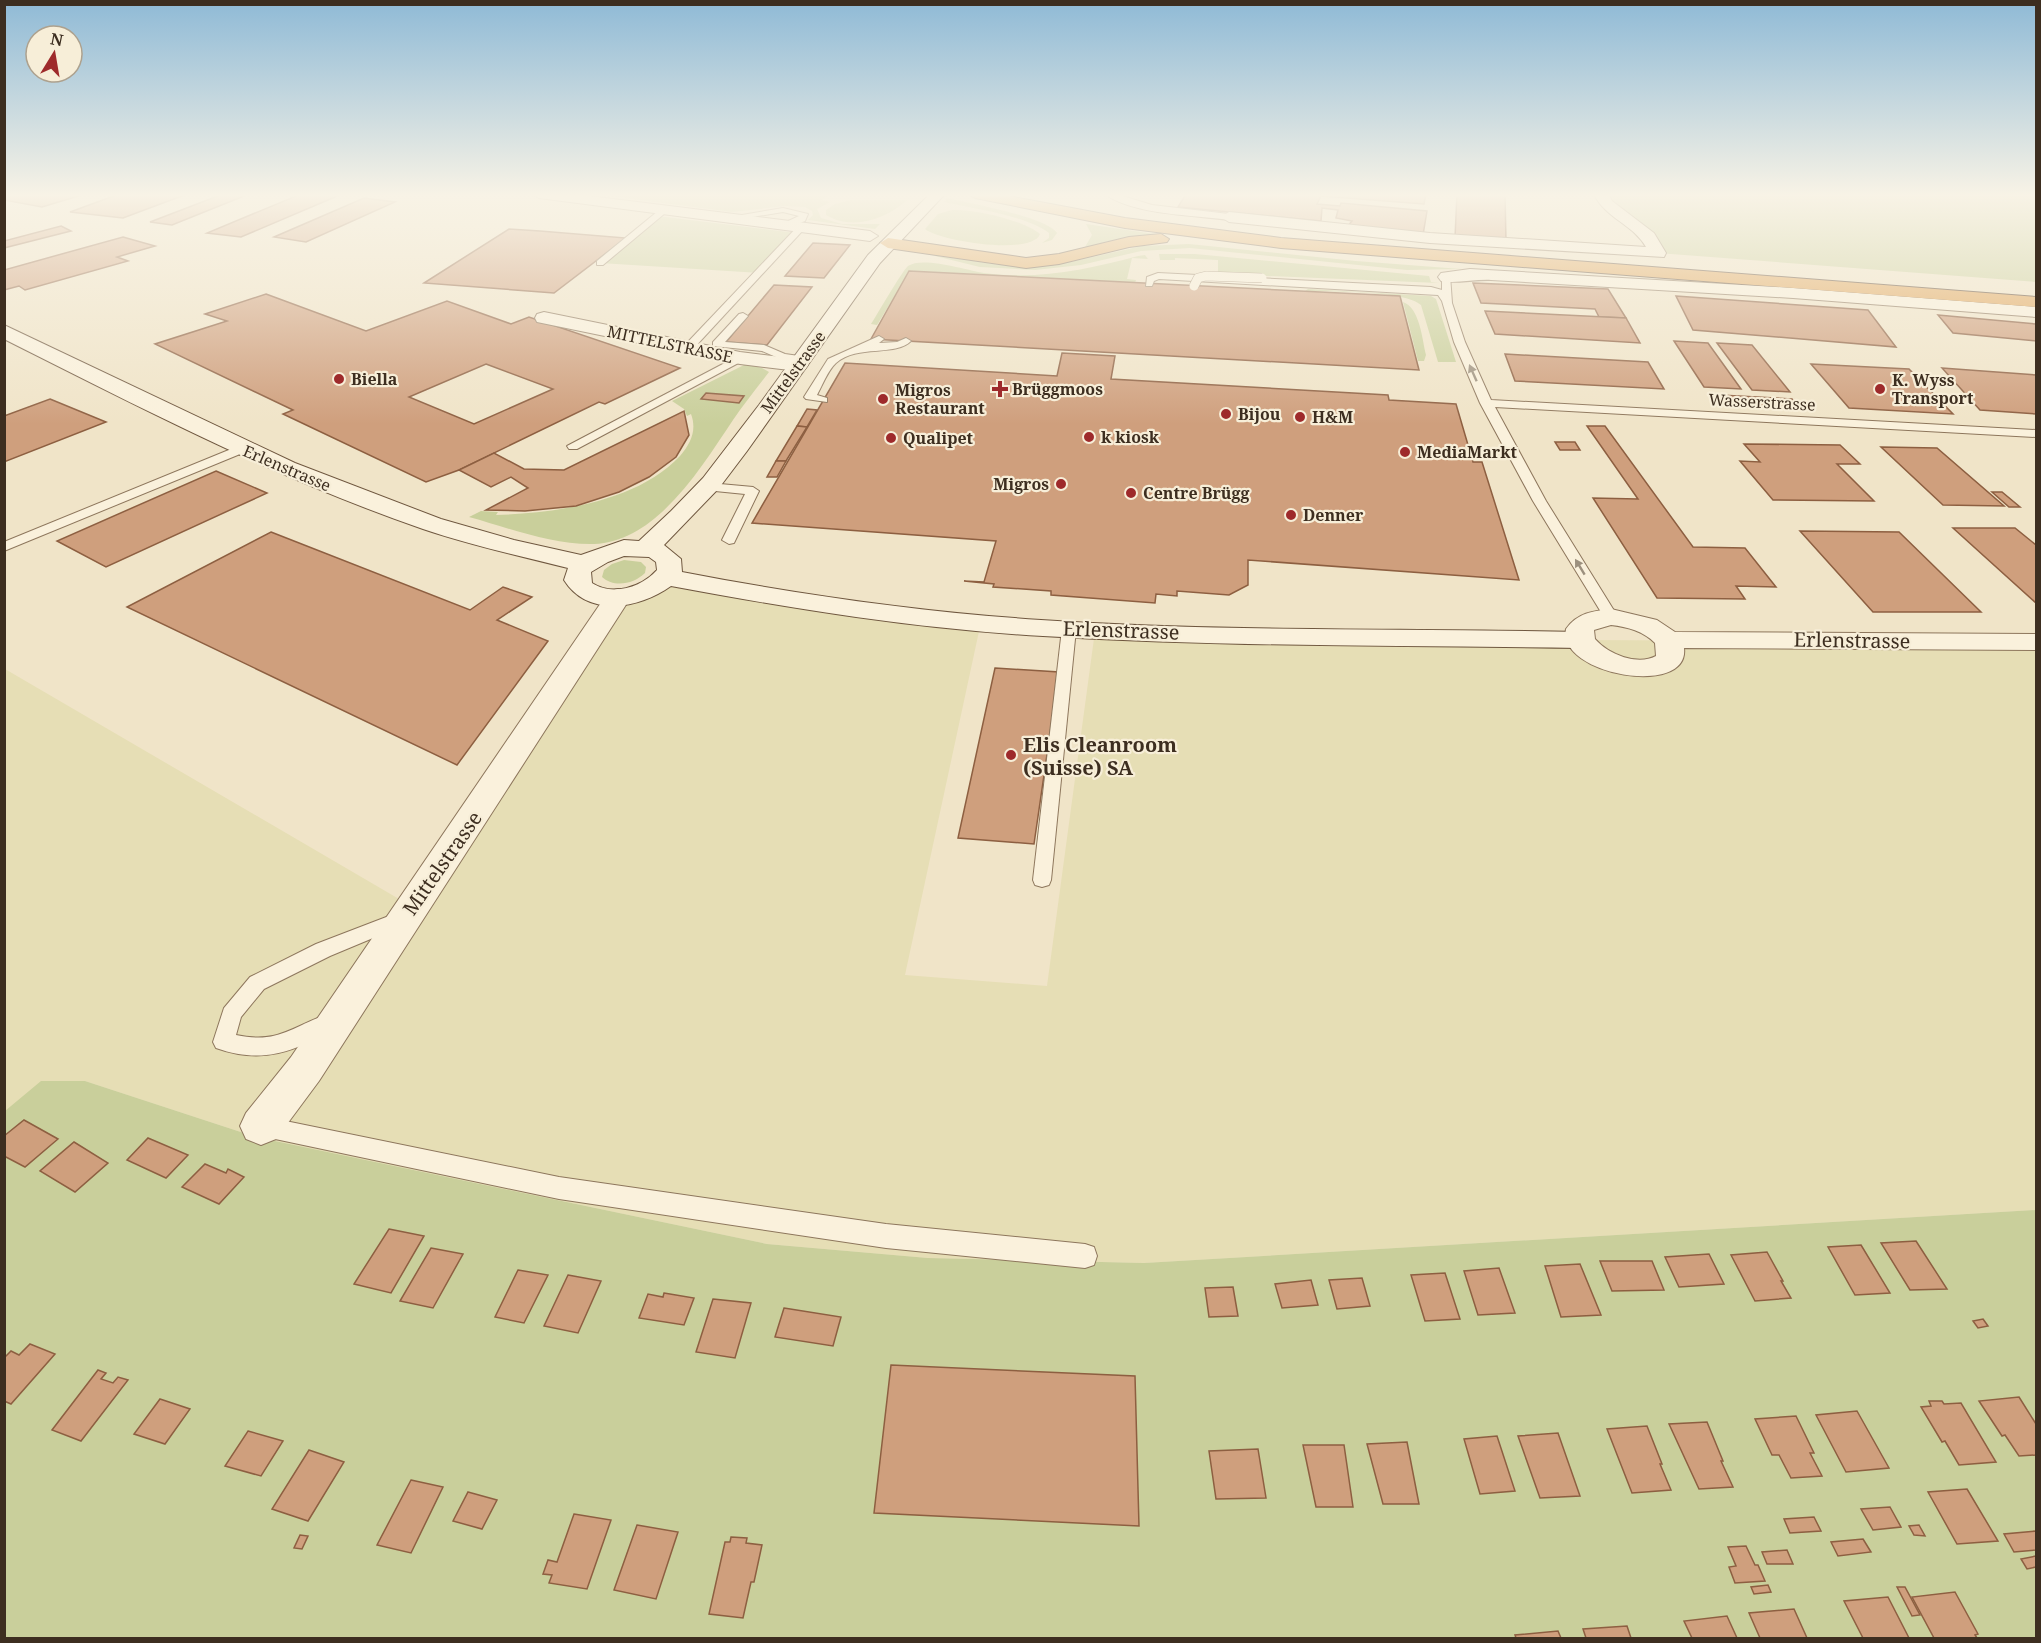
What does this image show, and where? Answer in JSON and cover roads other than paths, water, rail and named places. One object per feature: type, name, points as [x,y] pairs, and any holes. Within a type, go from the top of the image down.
[{"type":"highway","points":[[1634,271],[1662,272]]},
{"type":"highway","points":[[1645,271],[1994,293],[2037,292]]},
{"type":"highway","points":[[1717,271],[1994,293],[2037,302]]},
{"type":"street","name":"Mittelstrasse","points":[[646,548],[669,529],[709,487],[866,271]]},
{"type":"street","points":[[1447,277],[1481,274],[1727,288],[2037,312]]},
{"type":"street","name":"MITTELSTRASSE","points":[[544,318],[740,358],[800,362]]},
{"type":"street","name":"Erlenstrasse","points":[[4,331],[241,449],[345,493],[417,519],[585,564]]},
{"type":"street","points":[[646,548],[655,550],[668,559],[670,565],[666,578],[643,592],[618,597],[590,593],[581,588],[578,572],[585,564],[612,550],[646,548]]},
{"type":"street","name":"Erlenstrasse","points":[[666,578],[759,595],[872,611],[1069,629],[1580,640]]},
{"type":"street","name":"Mittelstrasse","points":[[261,1126],[305,1069],[618,597]]},
{"type":"street","points":[[1611,616],[1643,624],[1667,640],[1671,649],[1671,657],[1665,663],[1641,668],[1611,662],[1597,656],[1580,640],[1579,632],[1582,626],[1598,618],[1611,616]]},
{"type":"street","name":"Erlenstrasse","points":[[1667,640],[2037,642]]},
{"type":"lane","points":[[689,347],[756,271]]},
{"type":"lane","points":[[1149,284],[1150,279],[1158,276],[1431,290],[1441,293],[1445,298],[1461,345],[1486,403],[1533,489],[1611,616]]},
{"type":"lane","points":[[1194,286],[1198,278],[1206,276],[1372,287]]},
{"type":"lane","points":[[1445,298],[1447,277]]},
{"type":"lane","points":[[1291,291],[1293,287],[1327,284]]},
{"type":"lane","points":[[743,316],[717,344],[764,348],[800,362]]},
{"type":"lane","points":[[823,400],[810,397],[831,363],[879,339]]},
{"type":"lane","points":[[862,347],[894,346],[906,341]]},
{"type":"lane","points":[[573,446],[740,358]]},
{"type":"lane","name":"Wasserstrasse","points":[[1486,403],[2037,434]]},
{"type":"lane","points":[[4,547],[241,449]]},
{"type":"lane","points":[[709,487],[753,490],[729,540]]},
{"type":"lane","points":[[1042,880],[1069,629]]},
{"type":"lane","points":[[338,1018],[280,1047],[252,1048],[224,1042],[231,1014],[257,983],[323,950],[404,917]]},
{"type":"lane","points":[[261,1126],[559,1188],[886,1236],[1085,1256]]},
{"type":"place","name":"Biella","points":[[339,379]]},
{"type":"place","name":"Brüggmoos","points":[[1000,389]]},
{"type":"place","name":"K. Wyss Transport","points":[[1880,389]]},
{"type":"place","name":"Migros Restaurant","points":[[883,399]]},
{"type":"place","name":"Bijou","points":[[1226,414]]},
{"type":"place","name":"H&M","points":[[1300,417]]},
{"type":"place","name":"k kiosk","points":[[1089,437]]},
{"type":"place","name":"Qualipet","points":[[891,438]]},
{"type":"place","name":"MediaMarkt","points":[[1405,452]]},
{"type":"place","name":"Migros","points":[[1061,484]]},
{"type":"place","name":"Centre Brügg","points":[[1131,493]]},
{"type":"place","name":"Denner","points":[[1291,515]]},
{"type":"place","name":"Elis Cleanroom (Suisse) SA","points":[[1011,755]]}]
